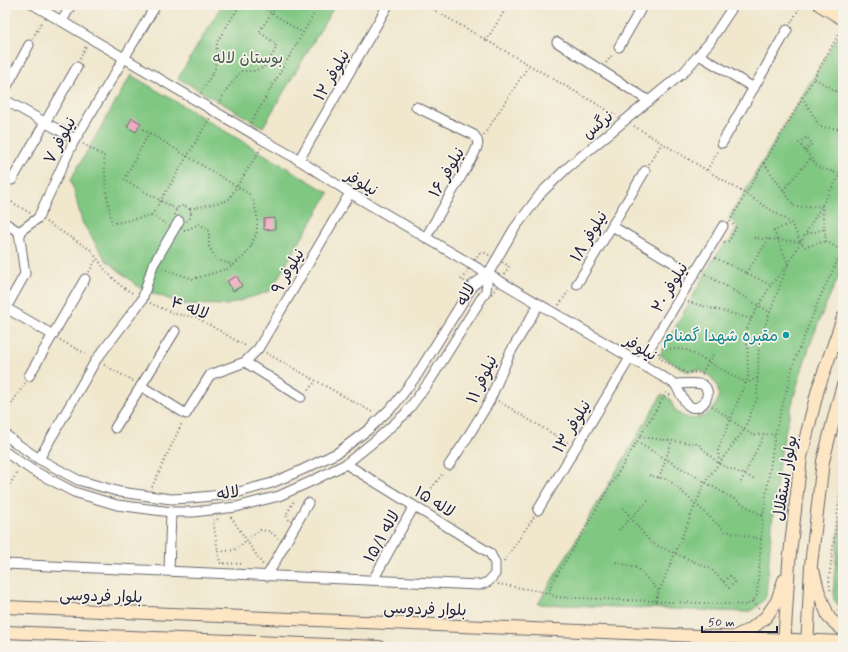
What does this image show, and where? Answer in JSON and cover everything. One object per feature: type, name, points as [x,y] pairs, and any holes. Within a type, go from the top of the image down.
[{"type":"main road","points":[[820,5],[843,18]]},
{"type":"main road","name":"بولوار استقلال","points":[[784,643],[789,563],[801,457],[818,389],[843,318]]},
{"type":"main road","points":[[807,644],[811,565],[823,461],[843,385]]},
{"type":"main road","points":[[734,637],[751,629],[766,617],[777,601],[789,563]]},
{"type":"main road","points":[[811,565],[819,593],[829,618],[843,630]]},
{"type":"main road","name":"بلوار فردوسی","points":[[5,607],[734,637],[807,644],[843,642]]},
{"type":"main road","points":[[5,632],[109,636],[155,642],[379,647]]},
{"type":"street","name":"نیلوفر","points":[[34,5],[214,112],[299,160],[350,193],[674,384]]},
{"type":"street","points":[[62,21],[71,5]]},
{"type":"street","name":"نیلوفر ۷","points":[[20,232],[38,218],[75,139],[156,5]]},
{"type":"street","name":"نیلوفر ۱۲","points":[[299,160],[388,5]]},
{"type":"street","points":[[619,47],[643,5]]},
{"type":"street","name":"نرگس","points":[[488,274],[514,229],[542,192],[567,168],[684,72],[709,42],[734,5]]},
{"type":"street","points":[[722,143],[787,30]]},
{"type":"street","points":[[557,42],[649,101]]},
{"type":"street","points":[[5,90],[30,45]]},
{"type":"street","points":[[699,55],[754,88]]},
{"type":"street","points":[[12,180],[77,66]]},
{"type":"street","points":[[5,100],[75,139]]},
{"type":"street","name":"نیلوفر ۱۶","points":[[416,107],[474,135],[479,144],[426,237]]},
{"type":"street","name":"نیلوفر ۱۸","points":[[577,284],[645,171]]},
{"type":"street","name":"نیلوفر ۹","points":[[245,362],[258,349],[350,193]]},
{"type":"street","points":[[5,223],[20,232],[25,274],[6,308],[52,335]]},
{"type":"street","points":[[39,459],[96,360],[142,300],[153,265],[176,225]]},
{"type":"street","points":[[612,226],[694,275]]},
{"type":"street","name":"نیلوفر ۲۰","points":[[640,364],[723,226]]},
{"type":"street","name":"لاله","points":[[5,434],[39,459],[78,480],[120,492],[171,499],[232,494],[272,483],[337,452],[369,429],[381,418],[395,404],[418,375],[473,285],[488,274]]},
{"type":"street","name":"لاله","points":[[5,452],[32,470],[74,492],[117,505],[171,512],[229,512],[236,507],[279,496],[346,464],[377,439],[404,414],[429,382],[486,291],[488,274]]},
{"type":"street","points":[[29,376],[85,279]]},
{"type":"street","name":"نیلوفر ۱۱","points":[[449,465],[489,402],[510,353],[539,304]]},
{"type":"street","points":[[115,428],[175,331]]},
{"type":"street","name":"نیلوفر ۱۳","points":[[538,510],[630,358]]},
{"type":"street","points":[[141,386],[186,414],[210,375],[245,362],[301,397]]},
{"type":"street","name":"لاله ۱۵","points":[[346,464],[490,553],[495,563],[495,574]]},
{"type":"street","points":[[264,576],[308,503]]},
{"type":"street","name":"لاله ۱۵/۱","points":[[373,580],[414,506]]},
{"type":"street","points":[[169,571],[171,512]]},
{"type":"street","points":[[5,564],[478,585],[488,582],[495,574]]},
{"type":"street","points":[[109,636],[115,647]]},
{"type":"path","points":[[196,101],[215,69],[217,42],[240,5]]},
{"type":"path","points":[[260,5],[303,33]]},
{"type":"path","points":[[152,215],[225,92],[241,71],[253,71],[263,68],[275,51],[276,44],[259,32],[277,5]]},
{"type":"path","points":[[246,130],[319,5]]},
{"type":"path","points":[[425,5],[625,120],[791,223],[805,247],[826,241],[842,250],[820,297],[794,362],[775,434],[763,516],[757,595],[753,601],[746,605]]},
{"type":"path","points":[[486,41],[508,5]]},
{"type":"path","points":[[787,30],[801,5]]},
{"type":"path","points":[[30,45],[46,12]]},
{"type":"path","points":[[814,78],[843,27]]},
{"type":"path","points":[[77,66],[89,38]]},
{"type":"path","points":[[600,70],[619,47]]},
{"type":"path","points":[[479,144],[529,65]]},
{"type":"path","points":[[802,97],[820,127],[843,129]]},
{"type":"path","points":[[143,129],[249,194],[253,200],[258,223],[255,238],[247,253],[234,265],[227,269],[193,279],[153,265]]},
{"type":"path","points":[[149,133],[124,180],[176,209]]},
{"type":"path","points":[[805,151],[812,144],[807,137],[799,143],[805,151],[818,167],[842,175]]},
{"type":"path","points":[[75,139],[104,156],[106,190],[112,224],[152,215],[186,230],[199,224],[209,230],[210,247],[217,260],[234,265]]},
{"type":"path","points":[[190,209],[226,202],[265,141]]},
{"type":"path","points":[[645,171],[662,143]]},
{"type":"path","points":[[707,170],[722,143]]},
{"type":"path","points":[[782,190],[811,158]]},
{"type":"path","points":[[764,163],[795,207],[822,206]]},
{"type":"path","points":[[719,464],[718,450],[748,376],[747,330],[771,285],[788,264],[842,175],[843,168]]},
{"type":"path","name":"لاله ۴","points":[[5,198],[91,250],[106,271],[121,286],[142,300],[175,314],[196,317],[250,349],[258,349],[273,356],[381,418]]},
{"type":"path","points":[[822,206],[826,241]]},
{"type":"path","points":[[655,601],[705,482],[744,430],[757,398],[759,342],[788,264],[774,232],[791,223]]},
{"type":"path","points":[[806,234],[825,229]]},
{"type":"path","points":[[754,238],[801,242]]},
{"type":"path","points":[[746,273],[769,239]]},
{"type":"path","points":[[85,279],[97,258]]},
{"type":"path","points":[[714,258],[771,285]]},
{"type":"path","points":[[705,274],[770,312]]},
{"type":"path","name":"نیلوفر ۱۸","points":[[554,313],[571,288],[577,284]]},
{"type":"path","points":[[688,302],[752,319]]},
{"type":"path","points":[[662,348],[687,350],[746,383]]},
{"type":"path","points":[[702,373],[713,355]]},
{"type":"path","points":[[5,414],[29,376]]},
{"type":"path","points":[[746,383],[758,378]]},
{"type":"path","points":[[301,397],[316,381]]},
{"type":"path","points":[[491,397],[576,447]]},
{"type":"path","points":[[712,406],[752,435],[775,434]]},
{"type":"path","points":[[148,496],[186,414]]},
{"type":"path","points":[[742,482],[764,435]]},
{"type":"path","points":[[640,437],[698,444],[719,464],[755,479]]},
{"type":"path","points":[[659,478],[672,441]]},
{"type":"path","points":[[637,442],[763,516]]},
{"type":"path","points":[[5,491],[23,464]]},
{"type":"path","points":[[414,506],[423,500],[449,465]]},
{"type":"path","points":[[830,592],[829,579],[843,468]]},
{"type":"path","points":[[649,475],[669,480],[725,531],[761,539]]},
{"type":"path","points":[[287,503],[294,501],[286,515],[290,522]]},
{"type":"path","points":[[619,530],[648,501]]},
{"type":"path","points":[[623,508],[651,542],[711,568],[723,582],[729,588],[735,582],[730,576],[723,582]]},
{"type":"path","points":[[495,574],[538,510]]},
{"type":"path","points":[[229,512],[237,515]]},
{"type":"path","points":[[229,512],[264,565],[264,576]]},
{"type":"path","points":[[219,519],[213,521],[220,563],[249,564]]},
{"type":"path","points":[[219,552],[234,550],[260,530],[269,531],[279,539]]},
{"type":"path","points":[[616,562],[637,568],[660,591]]},
{"type":"path","points":[[256,565],[264,565]]},
{"type":"path","points":[[843,575],[843,598]]},
{"type":"path","points":[[488,582],[550,593]]},
{"type":"path","points":[[833,609],[835,613]]},
{"type":"green space","name":"بوستان لاله","points":[[222,5],[335,5],[263,127],[178,78]]},
{"type":"green space","points":[[838,36],[843,40],[843,268],[822,313],[813,337],[797,385],[785,434],[780,458],[771,530],[766,597],[755,608],[747,612],[538,604],[662,394],[670,399],[674,408],[682,416],[693,419],[704,416],[714,408],[719,397],[717,385],[710,376],[701,370],[686,371],[660,355],[714,258],[725,243],[730,241],[738,227],[729,218]]},
{"type":"green space","points":[[131,75],[329,193],[270,291],[227,305],[182,304],[140,288],[106,260],[82,222],[71,179]]},
{"type":"green space","points":[[843,492],[843,610],[834,600],[834,578]]},
{"type":"building","points":[[132,118],[141,123],[136,132],[127,127]]},
{"type":"building","points":[[275,218],[275,229],[264,230],[264,219]]},
{"type":"building","points":[[237,276],[242,286],[233,291],[227,281]]},
{"type":"place","name":"مقبره شهدا گمنام","points":[[786,335]]}]
